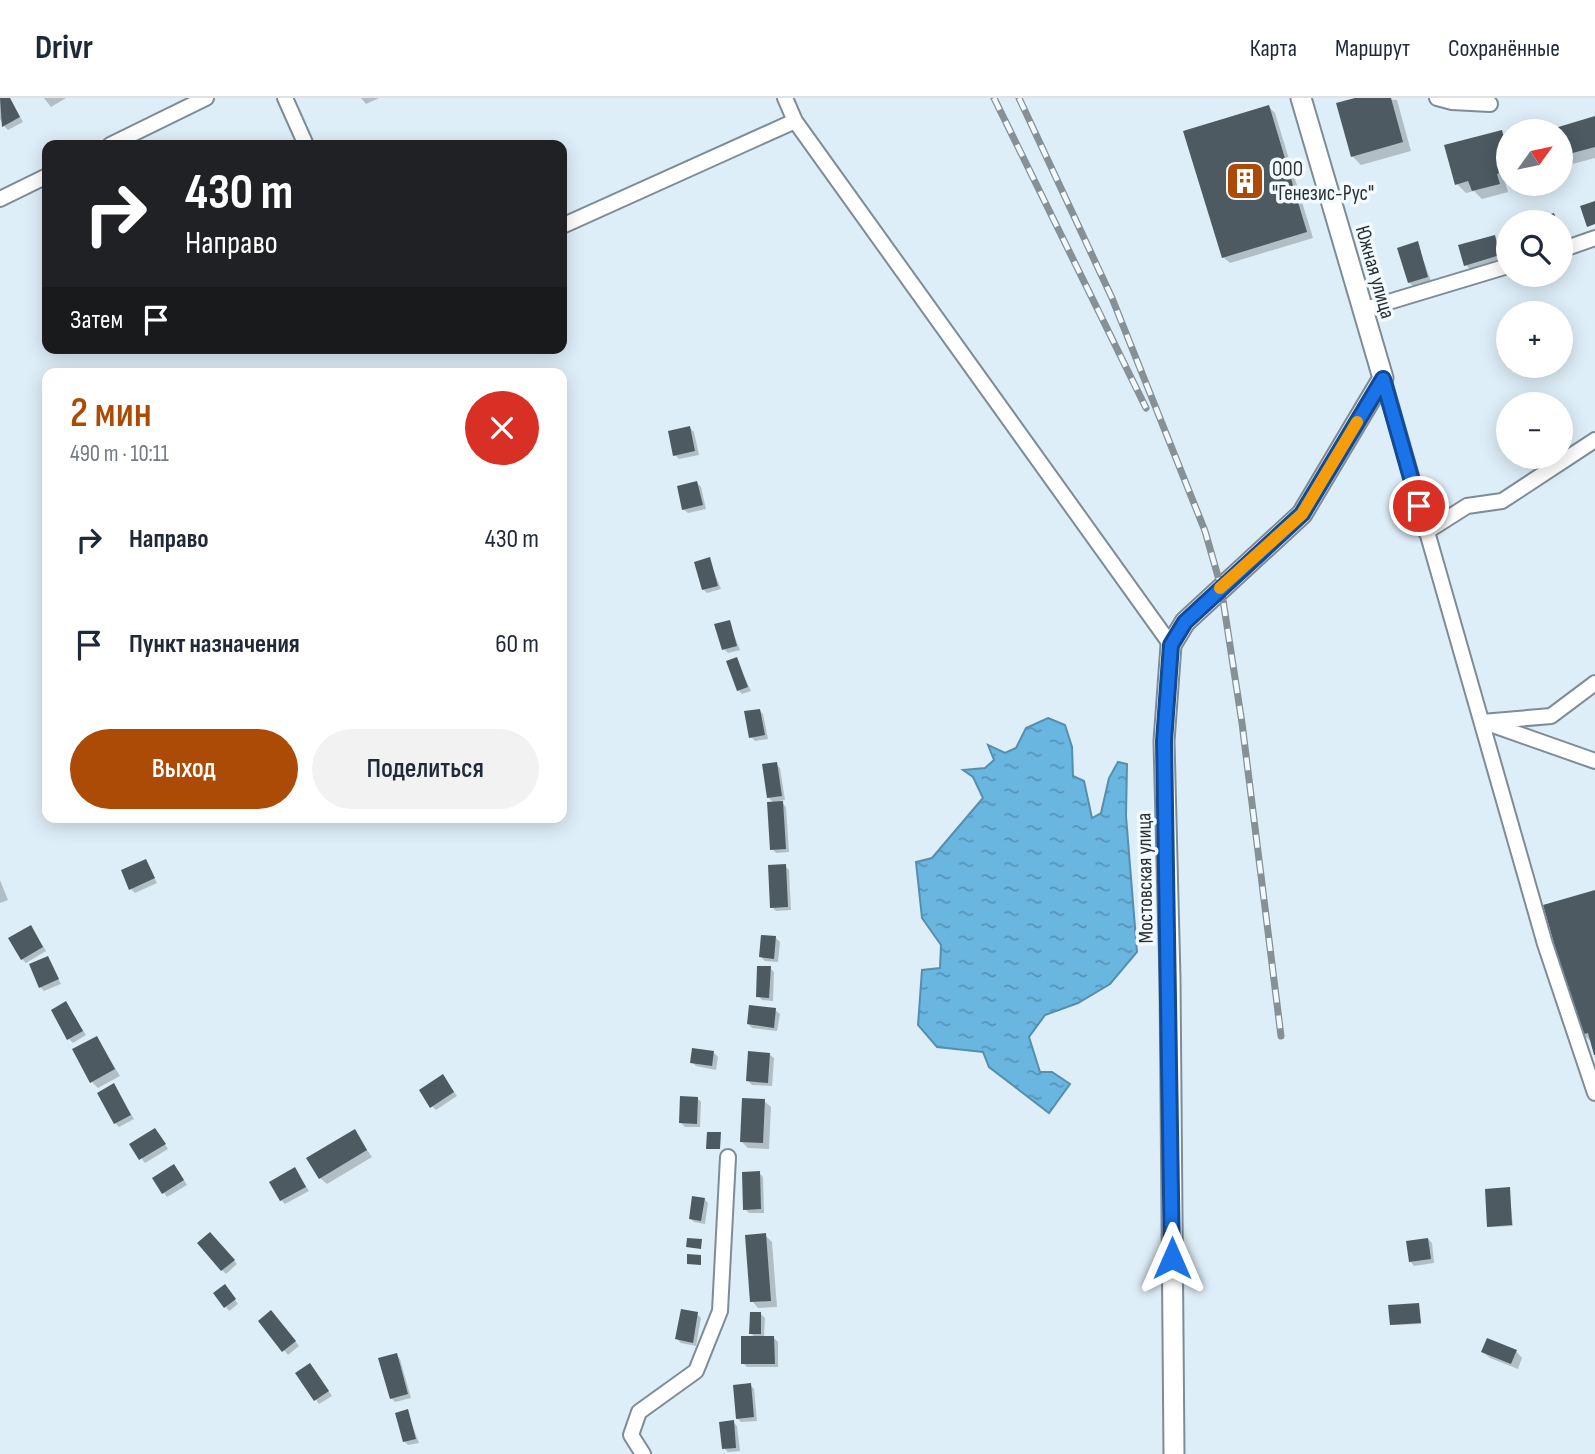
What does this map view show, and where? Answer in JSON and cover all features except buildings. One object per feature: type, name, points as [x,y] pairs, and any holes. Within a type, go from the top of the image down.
[{"type":"street","points":[[120,140],[206,98]]},
{"type":"street","points":[[285,98],[304,140]]},
{"type":"street","points":[[785,98],[795,121],[1171,645],[1185,622],[1302,514],[1383,379]]},
{"type":"street","name":"Южная улица","points":[[1301,98],[1383,379]]},
{"type":"street","points":[[1437,98],[1452,102],[1490,104]]},
{"type":"street","points":[[567,224],[795,121]]},
{"type":"street","points":[[0,199],[42,178]]},
{"type":"street","points":[[1573,246],[1595,238]]},
{"type":"street","points":[[1362,310],[1496,270]]},
{"type":"street","points":[[1383,379],[1545,944],[1595,1093]]},
{"type":"street","points":[[1426,532],[1468,506],[1502,501],[1595,440]]},
{"type":"street","name":"Мостовская улица","points":[[1171,645],[1164,741],[1170,978],[1174,1454]]},
{"type":"street","points":[[1482,722],[1551,716],[1595,683]]},
{"type":"street","points":[[1482,722],[1595,761]]},
{"type":"street","points":[[643,1454],[631,1435],[639,1412],[696,1371],[720,1311],[728,1157]]},
{"type":"water","points":[[1048,718],[1065,725],[1072,747],[1073,776],[1084,781],[1092,818],[1101,813],[1109,778],[1118,762],[1127,764],[1126,816],[1137,952],[1110,984],[1078,1003],[1045,1015],[1029,1037],[1040,1072],[1052,1072],[1070,1084],[1049,1113],[989,1067],[983,1052],[937,1047],[918,1025],[922,970],[940,968],[941,945],[922,918],[916,862],[932,858],[983,798],[973,777],[963,770],[985,768],[994,760],[988,745],[1005,753],[1016,748],[1026,728]]},
{"type":"railway","points":[[994,98],[1146,408]]},
{"type":"railway","points":[[1019,98],[1112,298],[1205,531],[1221,587],[1242,723],[1281,1036]]},
{"type":"slow traffic","points":[[1220,588],[1302,514],[1357,422]]},
{"type":"place","name":"ООО \"Генезис-Рус\"","points":[[1245,181]]},
{"type":"route","points":[[1172,1258],[1170,978],[1164,741],[1171,645],[1185,622],[1302,514],[1383,379],[1419,506]]}]
